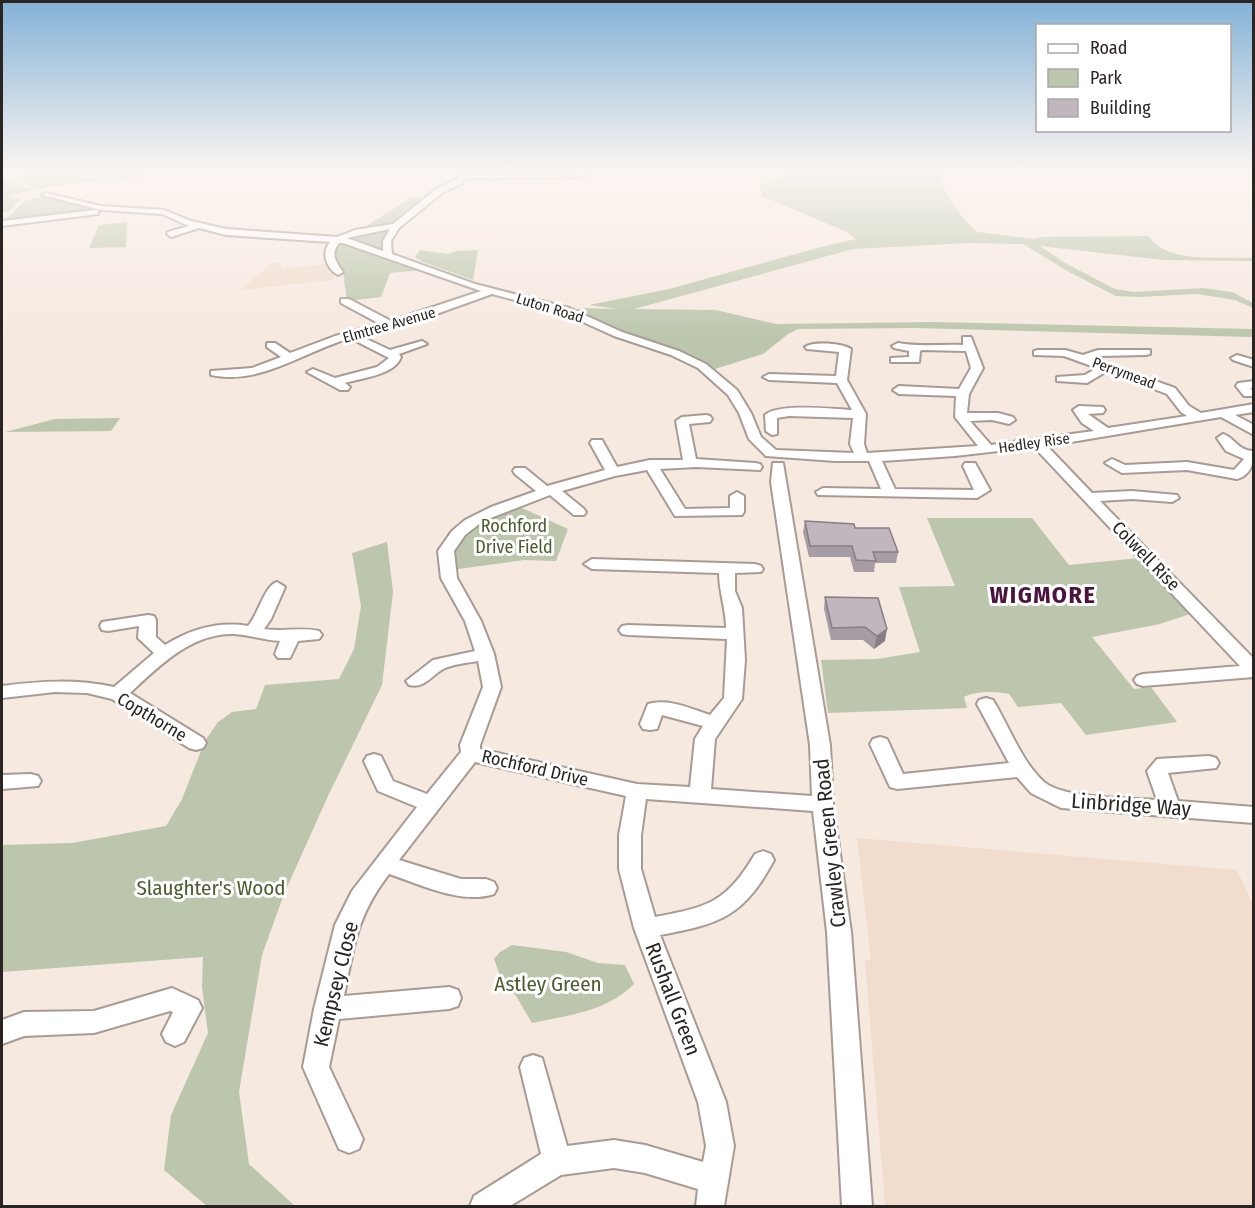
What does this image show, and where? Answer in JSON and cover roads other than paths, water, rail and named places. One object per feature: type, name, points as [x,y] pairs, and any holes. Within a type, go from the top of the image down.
[{"type":"street","points":[[171,234],[194,226]]},
{"type":"street","points":[[203,226],[258,236],[336,239],[347,234],[394,226]]},
{"type":"street","points":[[387,254],[387,242],[396,226]]},
{"type":"street","points":[[336,239],[329,251],[329,257],[338,272]]},
{"type":"street","name":"Luton Road","points":[[336,239],[387,254],[454,280],[573,314],[618,334],[675,353],[709,371],[733,393],[745,413],[755,439]]},
{"type":"street","name":"Elmtree Avenue","points":[[215,373],[241,374],[267,368],[287,358],[339,339],[446,309],[492,291]]},
{"type":"street","points":[[345,301],[389,324]]},
{"type":"street","points":[[313,372],[340,385],[381,369],[394,361],[395,357],[353,336]]},
{"type":"street","points":[[388,354],[422,344]]},
{"type":"street","points":[[898,346],[914,349],[968,344],[977,368],[962,393],[958,405],[966,428],[988,449]]},
{"type":"street","points":[[272,345],[284,352],[287,358]]},
{"type":"street","points":[[811,347],[845,349],[841,380],[860,414],[857,444],[890,493]]},
{"type":"street","points":[[895,360],[915,360],[914,349]]},
{"type":"street","points":[[1084,359],[1098,353],[1146,352]]},
{"type":"street","name":"Perrymead","points":[[1038,353],[1065,353],[1154,383],[1171,391],[1185,409],[1198,417]]},
{"type":"street","points":[[1237,358],[1254,364]]},
{"type":"street","points":[[1061,380],[1087,379],[1106,367]]},
{"type":"street","points":[[769,377],[841,380]]},
{"type":"street","points":[[898,390],[962,393]]},
{"type":"street","name":"Hedley Rise","points":[[754,461],[776,464],[813,457],[868,458],[1038,444],[1254,408]]},
{"type":"street","points":[[1099,410],[1079,410],[1086,420],[1105,432]]},
{"type":"street","points":[[772,431],[771,415],[789,412],[860,414]]},
{"type":"street","points":[[1223,413],[1254,431]]},
{"type":"street","points":[[961,417],[983,418],[1002,415]]},
{"type":"street","points":[[690,462],[682,421],[706,418]]},
{"type":"street","points":[[1112,463],[1122,469],[1187,466],[1237,475],[1252,456],[1230,448],[1223,438]]},
{"type":"street","points":[[755,439],[754,461],[776,464]]},
{"type":"street","points":[[755,439],[776,464]]},
{"type":"street","points":[[597,443],[612,470]]},
{"type":"street","name":"Colwell Rise","points":[[1038,444],[1254,670]]},
{"type":"street","name":"Rochford Drive","points":[[754,461],[650,464],[612,470],[548,490],[489,514],[461,530],[446,551],[449,579],[473,621],[485,654],[492,687],[470,745],[471,753],[480,757],[637,791],[823,804]]},
{"type":"street","points":[[650,464],[680,513],[737,512],[737,496]]},
{"type":"street","name":"Crawley Green Road","points":[[776,464],[820,745],[823,804],[839,932],[857,1206]]},
{"type":"street","points":[[823,492],[977,494],[983,490],[970,466]]},
{"type":"street","points":[[520,471],[579,512]]},
{"type":"street","points":[[1090,497],[1132,495],[1172,498]]},
{"type":"street","points":[[592,564],[755,569]]},
{"type":"street","points":[[700,794],[705,739],[714,723],[733,699],[736,660],[734,608],[727,591],[727,568]]},
{"type":"street","points":[[253,631],[263,619],[277,587]]},
{"type":"street","points":[[108,626],[148,620],[147,638],[164,653]]},
{"type":"street","points":[[118,694],[164,653],[187,638],[208,630],[231,628],[291,636],[313,635]]},
{"type":"street","points":[[628,630],[734,634]]},
{"type":"street","points":[[284,654],[291,636]]},
{"type":"street","points":[[415,681],[439,664],[485,654]]},
{"type":"street","points":[[1143,680],[1254,670]]},
{"type":"street","name":"Copthorne","points":[[2,692],[55,686],[87,687],[118,694],[196,743]]},
{"type":"street","name":"Linbridge Way","points":[[986,704],[1023,769],[1038,788],[1061,800],[1254,815]]},
{"type":"street","points":[[650,723],[655,708],[672,709],[714,723]]},
{"type":"street","points":[[880,744],[897,782],[1023,769]]},
{"type":"street","name":"Kempsey Close","points":[[349,1139],[316,1067],[347,925],[363,891],[471,753]]},
{"type":"street","points":[[374,761],[385,786],[432,804]]},
{"type":"street","points":[[1170,807],[1157,771],[1164,764],[1209,763]]},
{"type":"street","points":[[2,782],[31,781]]},
{"type":"street","name":"Rushall Green","points":[[637,791],[630,834],[630,869],[646,928],[712,1102],[720,1146],[713,1193]]},
{"type":"street","points":[[646,928],[710,915],[736,899],[752,883],[764,860]]},
{"type":"street","points":[[383,864],[461,888],[486,888]]},
{"type":"street","points":[[327,1009],[449,998]]},
{"type":"street","points":[[2,1032],[24,1024],[94,1022],[172,999],[189,1008],[175,1034]]},
{"type":"street","points":[[533,1067],[557,1161]]},
{"type":"street","points":[[484,1206],[557,1161],[614,1154],[645,1159],[713,1193]]},
{"type":"district","name":"WIGMORE","points":[[1043,595]]},
{"type":"park label","name":"Rochford Drive Field","points":[[514,536]]},
{"type":"park label","name":"Slaughter's Wood","points":[[211,888]]},
{"type":"park label","name":"Astley Green","points":[[548,984]]}]
